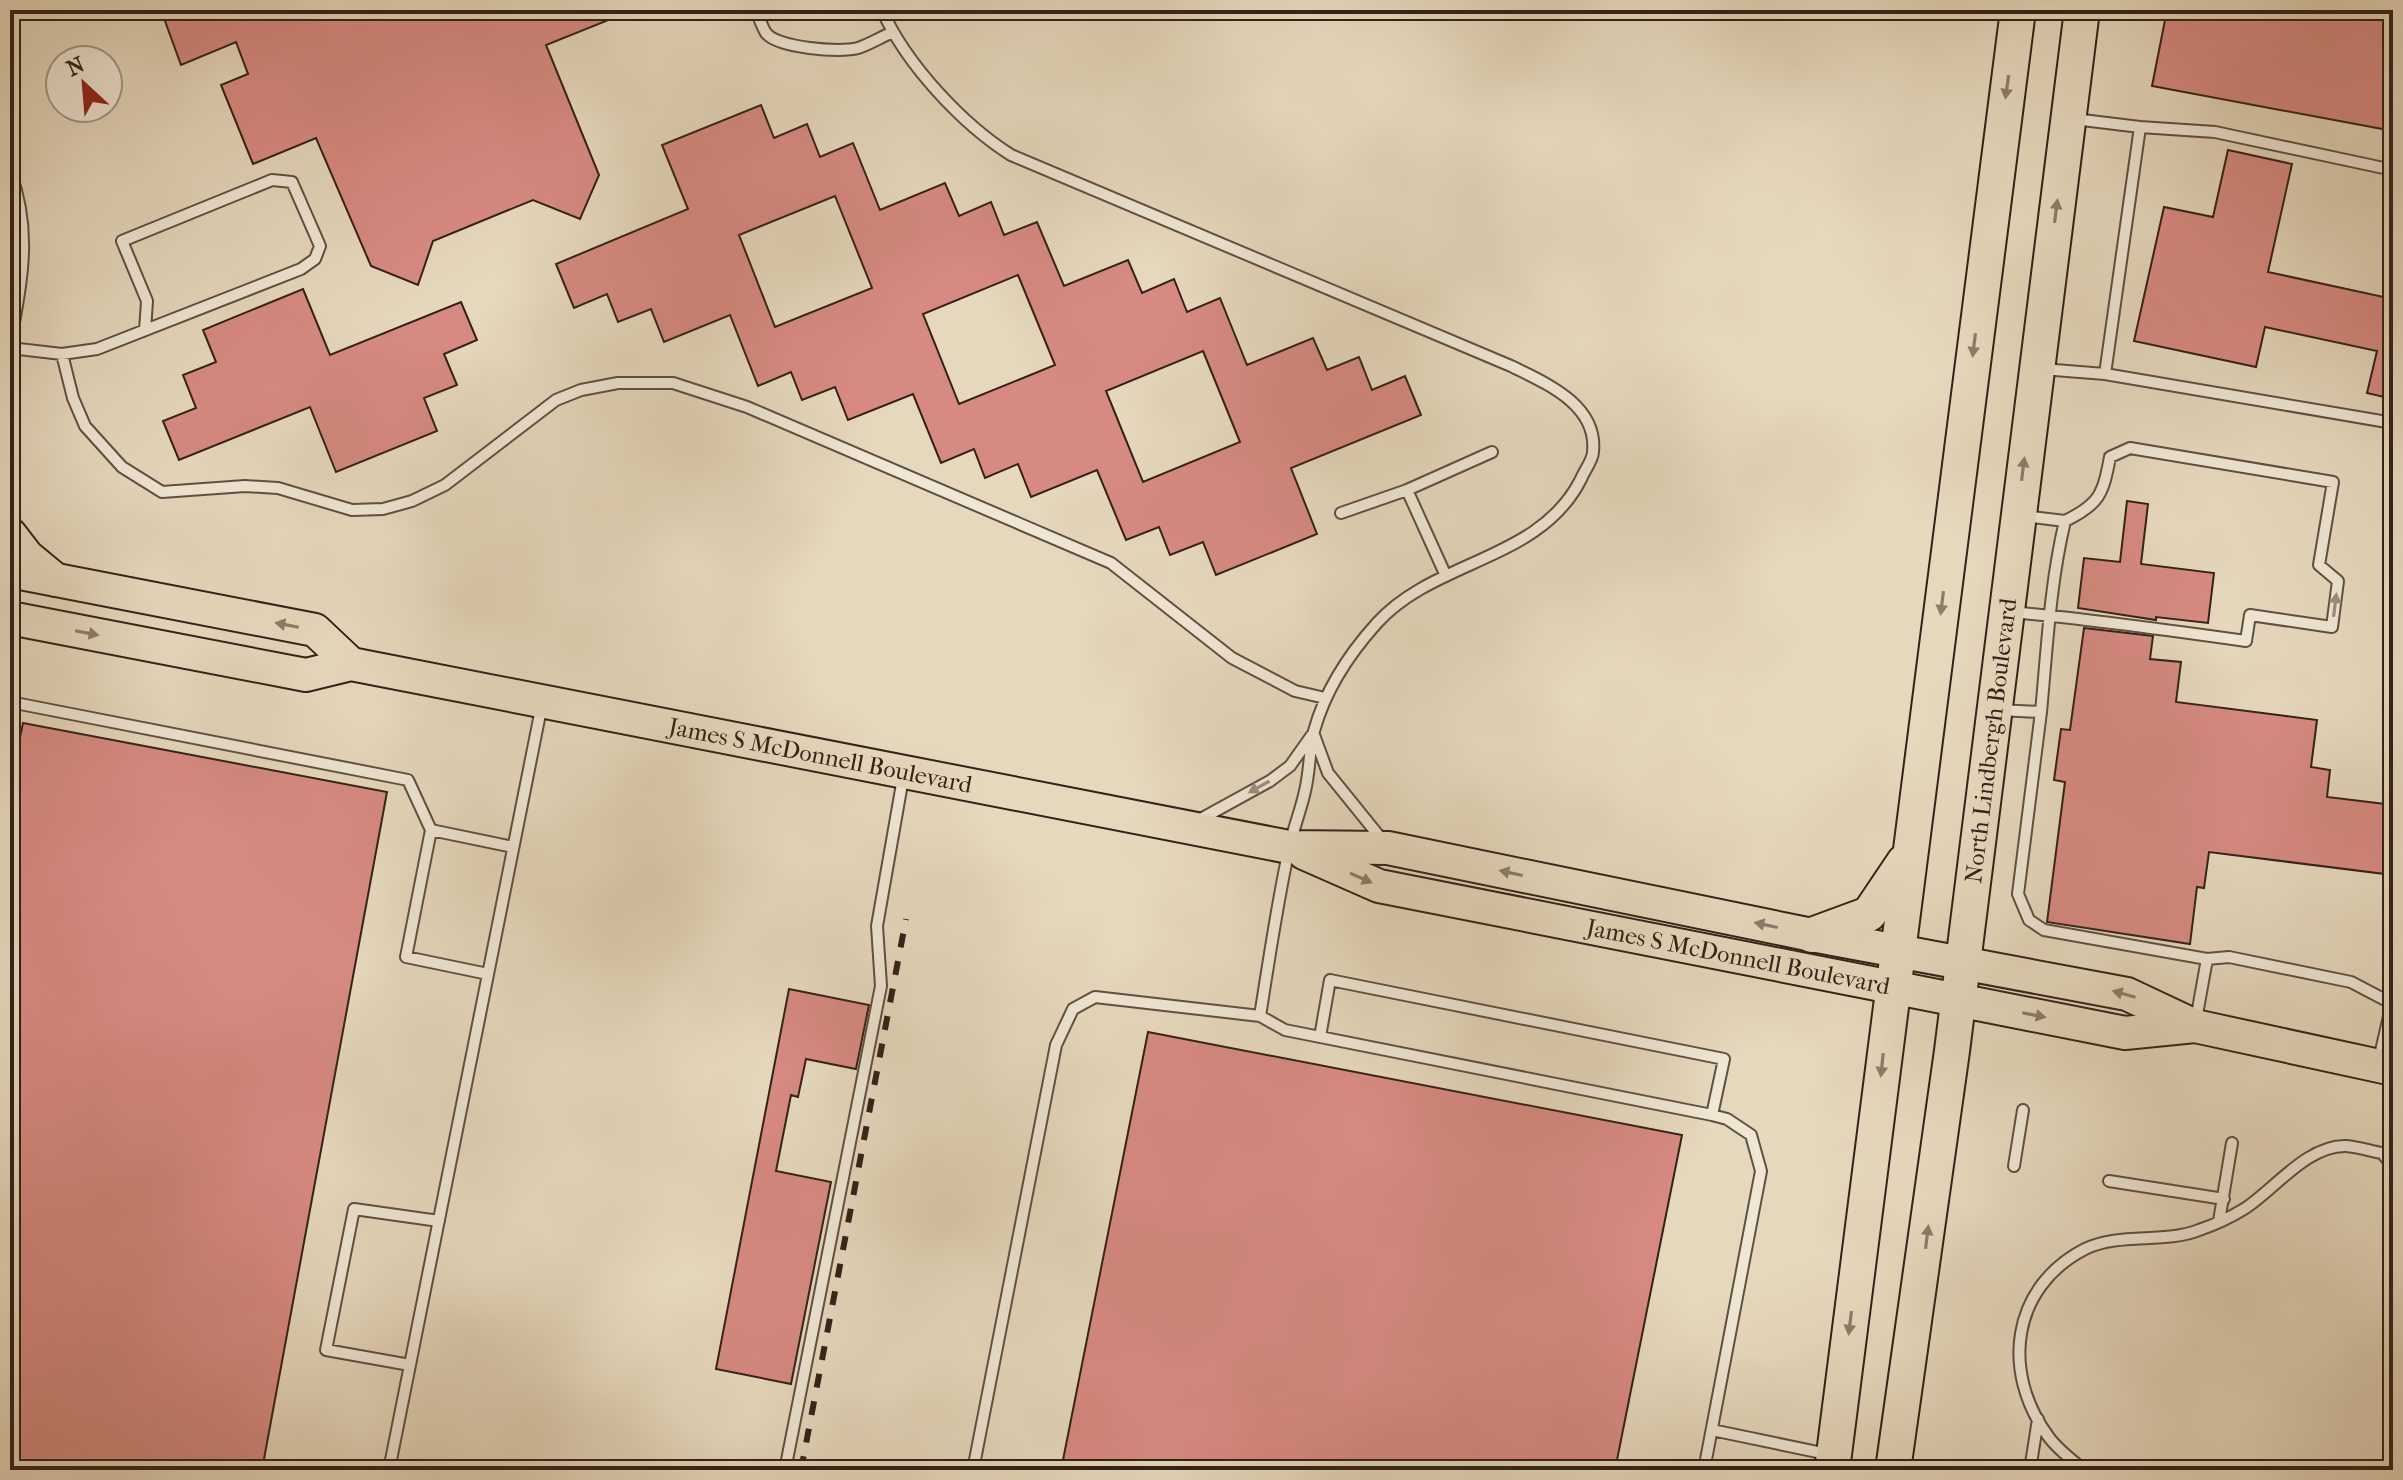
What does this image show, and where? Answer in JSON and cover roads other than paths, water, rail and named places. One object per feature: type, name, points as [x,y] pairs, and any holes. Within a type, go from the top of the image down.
[{"type":"highway","name":"North Lindbergh Boulevard","points":[[1893,1470],[1917,1314],[2082,10]]},
{"type":"highway","points":[[1833,1462],[2011,22]]},
{"type":"highway","points":[[1812,935],[1869,914],[1910,851]]},
{"type":"main road","points":[[10,534],[27,556],[56,580]]},
{"type":"main road","points":[[10,571],[315,630],[351,664]]},
{"type":"main road","name":"James S McDonnell Boulevard","points":[[10,618],[306,675],[351,664],[1289,847],[1388,848],[1812,935],[2127,994],[2195,1026],[2385,1067]]},
{"type":"main road","name":"James S McDonnell Boulevard","points":[[1289,847],[1379,886],[2125,1033],[2195,1026]]},
{"type":"lane","points":[[756,10],[765,33],[775,41],[789,44],[837,50],[856,48],[893,32]]},
{"type":"lane","points":[[882,10],[893,32],[964,121],[1011,155],[1511,366],[1553,387],[1574,403],[1588,424],[1593,452],[1575,489],[1547,523],[1510,547],[1409,596],[1378,622],[1345,664],[1325,698],[1313,733],[1305,792],[1289,847],[1260,1016]]},
{"type":"lane","points":[[2068,118],[2215,132],[2393,170]]},
{"type":"lane","points":[[2105,374],[2140,127]]},
{"type":"lane","points":[[10,171],[26,238],[10,347],[62,354],[97,349],[301,269],[315,259],[320,246],[318,236],[292,182],[272,180],[122,241],[147,301],[145,330]]},
{"type":"lane","points":[[62,354],[73,398],[85,426],[122,467],[162,492],[245,486],[278,488],[352,510],[398,505],[445,485],[556,400],[581,390],[618,383],[673,383],[747,407],[1111,563],[1232,658],[1295,691],[1325,698]]},
{"type":"lane","points":[[2036,369],[2105,374],[2393,423]]},
{"type":"lane","points":[[2005,612],[2246,641],[2250,615],[2332,627],[2338,581],[2319,565],[2333,482],[2130,448],[2110,457],[2103,491],[2090,509],[2065,521],[2017,516]]},
{"type":"lane","points":[[1341,513],[1407,490],[1492,452]]},
{"type":"lane","points":[[1407,490],[1446,576]]},
{"type":"lane","points":[[2065,521],[2058,551],[2018,894],[2029,920],[2044,930],[2207,959],[2229,957],[2351,982],[2393,1003],[2385,1067]]},
{"type":"lane","points":[[10,702],[408,780],[431,830],[406,957],[488,974]]},
{"type":"lane","points":[[389,1470],[543,702]]},
{"type":"lane","points":[[1992,710],[2041,712]]},
{"type":"lane","points":[[1188,827],[1270,781],[1290,766],[1313,733]]},
{"type":"lane","points":[[1313,733],[1328,773],[1388,848]]},
{"type":"lane","points":[[785,1470],[881,986],[877,926],[904,772]]},
{"type":"lane","points":[[431,830],[513,847]]},
{"type":"lane","points":[[2195,1026],[2207,959]]},
{"type":"lane","points":[[1320,1037],[1330,980],[1724,1059],[1712,1115]]},
{"type":"lane","points":[[973,1470],[1056,1045],[1073,1009],[1095,997],[1260,1016],[1285,1030],[1712,1115],[1751,1135],[1761,1171],[1704,1470]]},
{"type":"lane","points":[[2014,1166],[2023,1110]]},
{"type":"lane","points":[[2219,1221],[2232,1143]]},
{"type":"lane","points":[[2084,1470],[2049,1438],[2021,1376],[2018,1345],[2027,1308],[2039,1284],[2088,1248],[2198,1231],[2243,1209],[2321,1152],[2344,1146],[2388,1154],[2393,1167]]},
{"type":"lane","points":[[2109,1181],[2224,1199]]},
{"type":"lane","points":[[410,1365],[326,1350],[354,1209],[439,1221]]},
{"type":"lane","points":[[2030,1470],[2038,1419]]},
{"type":"lane","points":[[1712,1430],[1833,1462]]},
{"type":"railway","points":[[801,1470],[906,919]]}]
